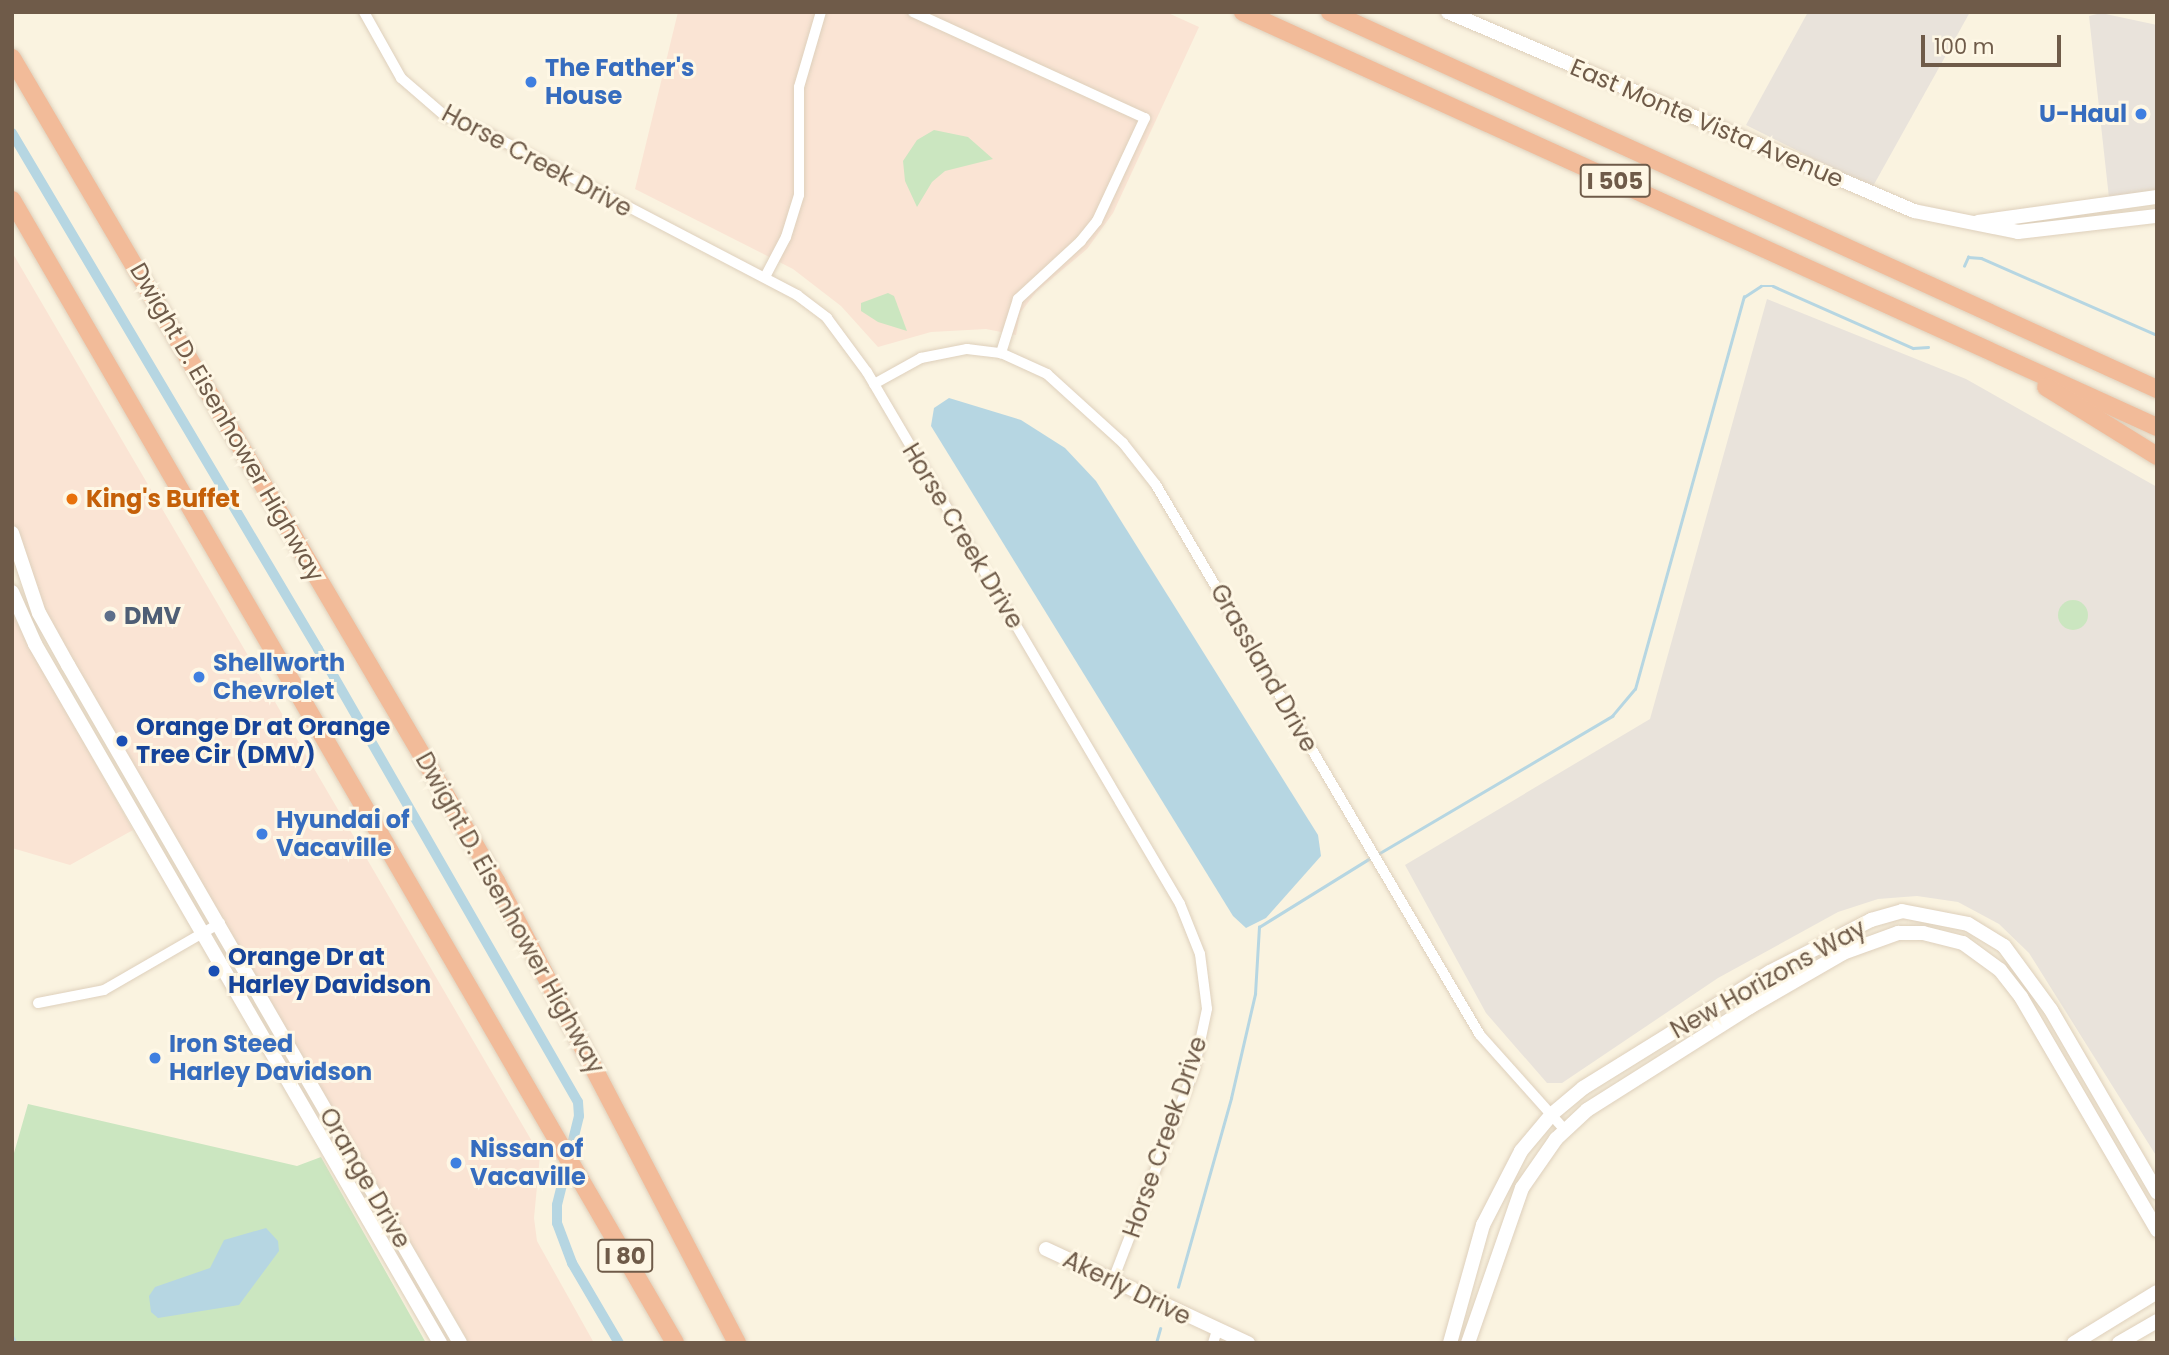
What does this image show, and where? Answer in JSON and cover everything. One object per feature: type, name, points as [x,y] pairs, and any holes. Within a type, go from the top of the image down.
[{"type":"highway","name":"I 505","points":[[1243,12],[2157,427]]},
{"type":"highway","name":"I 505","points":[[1330,12],[2157,389]]},
{"type":"highway","name":"Dwight D. Eisenhower Highway","points":[[12,58],[501,891],[737,1343]]},
{"type":"highway","name":"I 80","points":[[12,200],[675,1343]]},
{"type":"highway","points":[[1981,309],[2157,375]]},
{"type":"highway","points":[[1986,350],[2157,456]]},
{"type":"street","name":"Horse Creek Drive","points":[[364,12],[401,78],[445,116],[489,134],[765,277],[827,318],[874,384],[1180,904],[1200,954],[1207,1009],[1194,1070],[1113,1280]]},
{"type":"street","points":[[765,277],[786,237],[799,195],[799,86],[821,12]]},
{"type":"street","points":[[913,12],[1145,118],[1097,221],[1018,299],[1001,354]]},
{"type":"street","name":"East Monte Vista Avenue","points":[[1448,12],[1914,211],[2018,232],[2157,216]]},
{"type":"street","name":"East Monte Vista Avenue","points":[[1970,223],[2023,212],[2157,197]]},
{"type":"street","name":"Grassland Drive","points":[[874,384],[921,358],[967,349],[1001,354],[1047,374],[1123,443],[1156,485],[1480,1035],[1565,1130]]},
{"type":"street","name":"Orange Drive","points":[[12,533],[45,623],[460,1343]]},
{"type":"street","name":"Orange Drive","points":[[12,592],[35,644],[440,1343]]},
{"type":"street","name":"New Horizons Way","points":[[1450,1343],[1483,1225],[1521,1151],[1552,1114],[1583,1088],[1770,972],[1871,920],[1902,911],[1927,913],[1969,924],[2004,946],[2026,972],[2157,1192]]},
{"type":"street","points":[[38,1003],[104,990],[220,923]]},
{"type":"street","name":"New Horizons Way","points":[[1468,1343],[1522,1188],[1565,1130],[1587,1110],[1647,1071],[1843,953],[1898,933],[1923,933],[1963,943],[2000,970],[2021,997],[2157,1230]]},
{"type":"street","name":"Akerly Drive","points":[[1046,1249],[1113,1280],[1215,1337],[1248,1343]]},
{"type":"street","points":[[2074,1343],[2157,1292]]},
{"type":"street","points":[[2119,1343],[2157,1321]]},
{"type":"shaded area","points":[[678,12],[1166,12],[1199,27],[1113,213],[1087,249],[1036,292],[1020,313],[1016,335],[986,329],[931,332],[878,347],[841,306],[793,269],[635,189]]},
{"type":"shaded area","points":[[1808,12],[1970,12],[1872,188],[1746,125]]},
{"type":"shaded area","points":[[2101,13],[2157,25],[2157,193],[2109,198],[2089,16]]},
{"type":"shaded area","points":[[12,252],[540,1155],[534,1218],[537,1241],[594,1343],[469,1343],[47,618],[15,530],[12,509]]},
{"type":"shaded area","points":[[1767,299],[1966,379],[2157,487],[2157,1157],[2029,953],[1999,924],[1958,902],[1917,896],[1878,899],[1838,912],[1718,978],[1562,1083],[1547,1083],[1486,1013],[1405,865],[1650,719]]},
{"type":"shaded area","points":[[12,614],[133,830],[70,865],[12,848]]},
{"type":"green space","points":[[934,130],[968,137],[993,159],[945,171],[932,182],[917,207],[905,181],[903,161],[917,140]]},
{"type":"green space","points":[[888,293],[894,296],[907,331],[878,322],[861,311],[861,303]]},
{"type":"green space","points":[[2073,600],[2084,604],[2088,615],[2084,626],[2073,630],[2062,626],[2058,615],[2062,604]]},
{"type":"green space","points":[[28,1104],[297,1166],[321,1157],[426,1343],[17,1343],[12,1334],[12,1160]]},
{"type":"water","points":[[949,398],[1021,420],[1065,448],[1096,481],[1318,835],[1321,856],[1266,918],[1246,928],[1233,916],[931,426],[934,408]]},
{"type":"water","points":[[266,1228],[278,1241],[279,1251],[239,1305],[158,1318],[151,1312],[149,1296],[155,1287],[210,1268],[224,1240]]},
{"type":"waterway","points":[[12,133],[318,649],[578,1102],[579,1116],[557,1205],[557,1223],[572,1263],[619,1343]]},
{"type":"waterway","points":[[1964,266],[1968,257],[1981,258],[2157,335]]},
{"type":"waterway","points":[[1378,854],[1612,716],[1635,689],[1744,297],[1761,286],[1773,286],[1913,348],[1928,347]]},
{"type":"waterway","points":[[1178,1287],[1231,1098],[1255,994],[1259,927],[1372,857]]},
{"type":"waterway","points":[[1156,1343],[1160,1329]]},
{"type":"waterway","points":[[12,1335],[16,1343]]},
{"type":"place","name":"The Father's House","points":[[531,82]]},
{"type":"place","name":"U-Haul","points":[[2141,114]]},
{"type":"place","name":"King's Buffet","points":[[72,499]]},
{"type":"place","name":"DMV","points":[[110,616]]},
{"type":"place","name":"Shellworth Chevrolet","points":[[199,677]]},
{"type":"place","name":"Orange Dr at Orange Tree Cir (DMV)","points":[[122,741]]},
{"type":"place","name":"Hyundai of Vacaville","points":[[262,834]]},
{"type":"place","name":"Orange Dr at Harley Davidson","points":[[214,971]]},
{"type":"place","name":"Iron Steed Harley Davidson","points":[[155,1058]]},
{"type":"place","name":"Nissan of Vacaville","points":[[456,1163]]}]
